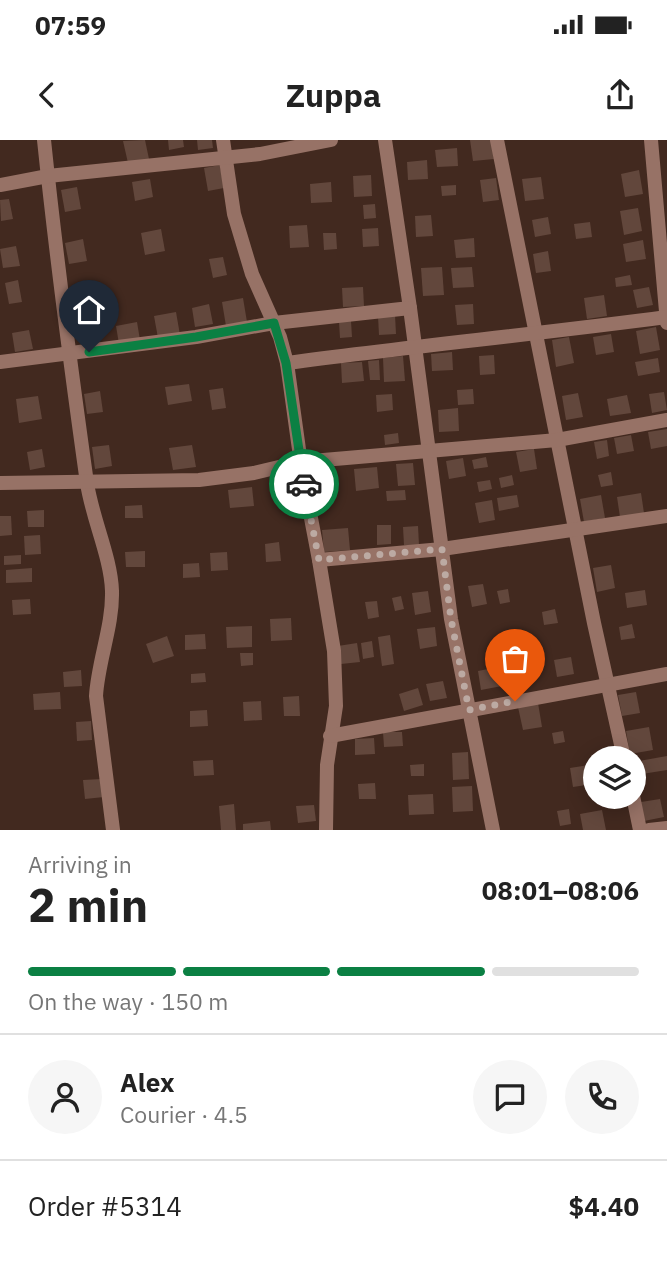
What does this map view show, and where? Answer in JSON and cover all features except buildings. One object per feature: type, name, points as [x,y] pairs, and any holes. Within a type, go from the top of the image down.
[{"type":"street","points":[[44,140],[90,506],[112,593],[96,696],[113,830]]},
{"type":"street","points":[[223,140],[234,215],[286,363],[300,462],[334,651],[336,706],[327,765],[326,830]]},
{"type":"street","points":[[0,185],[48,176],[260,154],[331,140]]},
{"type":"street","points":[[385,140],[451,619],[493,830]]},
{"type":"street","points":[[497,140],[621,746]]},
{"type":"street","points":[[286,363],[415,345],[667,319],[651,140]]},
{"type":"street","points":[[0,362],[196,337],[274,323],[410,308]]},
{"type":"street","points":[[0,483],[199,480],[254,473],[300,462],[557,440],[667,420]]},
{"type":"street","points":[[319,560],[442,549],[667,516]]},
{"type":"street","points":[[330,736],[667,674]]},
{"type":"street","points":[[636,809],[640,830]]},
{"type":"street","points":[[649,830],[667,828]]},
{"type":"way so far","points":[[304,484],[319,560],[442,549],[451,619],[469,710],[515,701]]},
{"type":"route","points":[[89,352],[274,323],[286,363],[304,484]]}]
